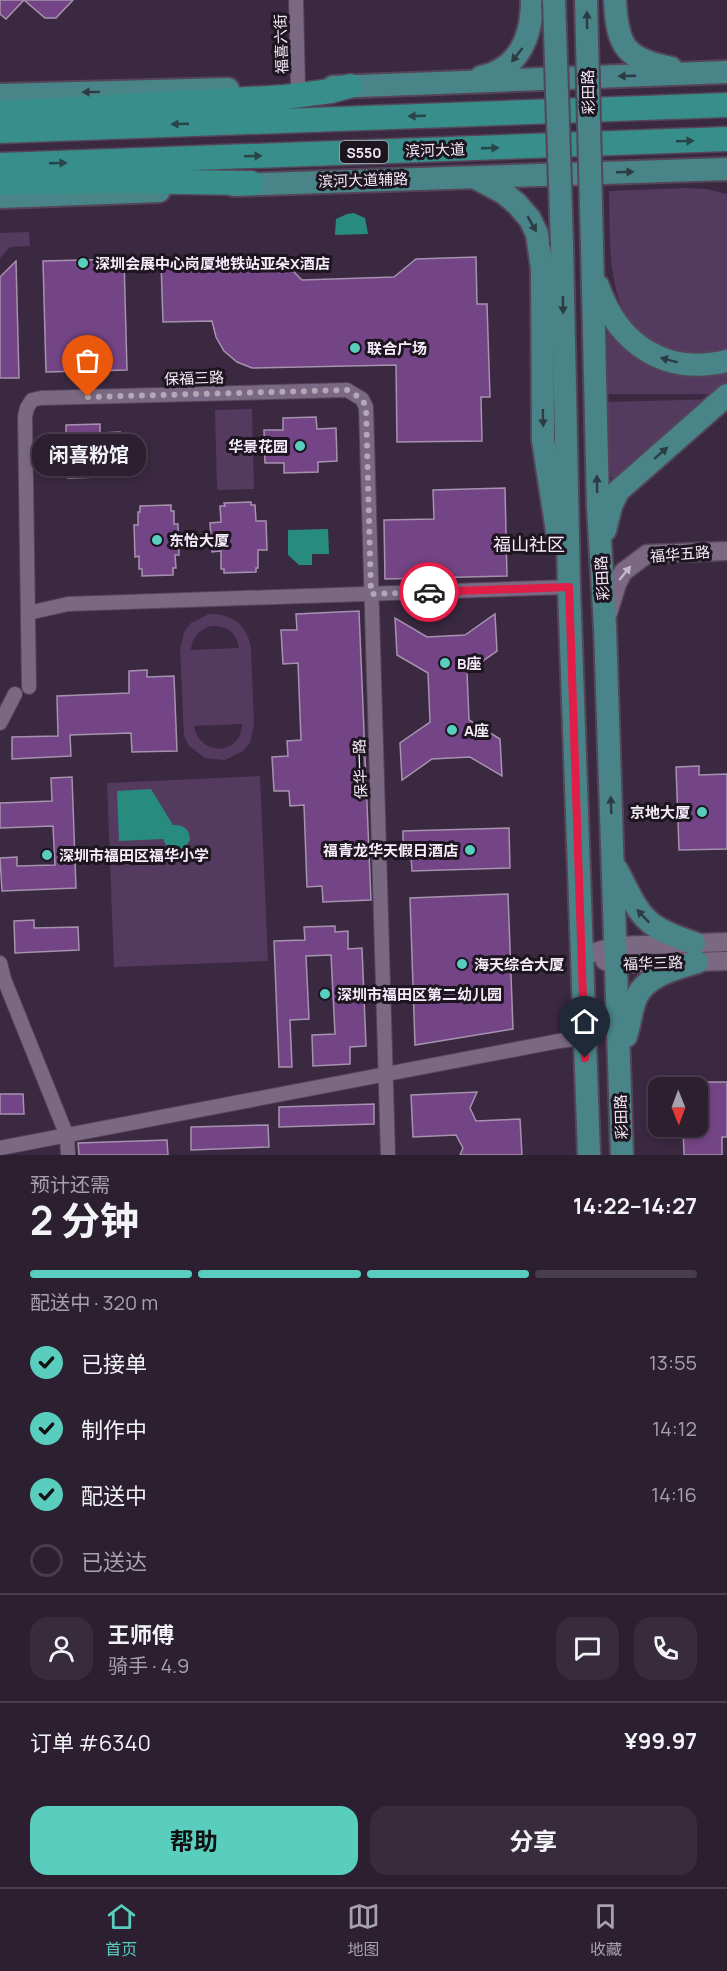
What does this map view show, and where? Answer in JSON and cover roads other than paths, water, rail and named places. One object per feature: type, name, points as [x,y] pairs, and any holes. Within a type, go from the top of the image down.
[{"type":"highway","points":[[0,113],[285,97],[350,86]]},
{"type":"highway","name":"S550","points":[[0,130],[727,105]]},
{"type":"highway","name":"滨河大道","points":[[0,165],[727,139]]},
{"type":"highway","points":[[3,194],[114,181],[251,183]]},
{"type":"main road","points":[[444,83],[487,76],[510,64],[517,56],[528,34],[532,0]]},
{"type":"main road","name":"彩田路","points":[[554,0],[569,587],[589,1155]]},
{"type":"main road","name":"彩田路","points":[[586,0],[598,506],[605,627],[622,1155]]},
{"type":"main road","points":[[615,0],[619,36],[629,52],[647,62],[699,73]]},
{"type":"main road","points":[[0,95],[350,86],[727,72]]},
{"type":"main road","name":"滨河大道辅路","points":[[251,183],[471,176],[721,172]]},
{"type":"main road","points":[[471,176],[504,193],[530,219],[537,234],[542,268],[543,440],[558,536],[569,587]]},
{"type":"main road","points":[[593,270],[604,304],[626,335],[640,348],[660,358],[683,364],[704,365],[727,361]]},
{"type":"main road","points":[[601,552],[611,506],[618,491],[727,395]]},
{"type":"main road","points":[[613,864],[634,906],[644,919],[695,952],[657,976],[641,990],[636,998],[619,1054]]},
{"type":"main road","points":[[585,1048],[593,1078],[601,1135],[607,1155]]},
{"type":"main road","points":[[622,1131],[628,1155]]},
{"type":"street","name":"福喜六街","points":[[296,0],[298,87]]},
{"type":"street","name":"保福三路","points":[[28,613],[25,417],[32,400],[347,390]]},
{"type":"street","name":"保华一路","points":[[347,390],[362,399],[366,407],[388,1155]]},
{"type":"street","name":"福华五路","points":[[605,627],[611,600],[623,572],[647,554],[727,551]]},
{"type":"street","points":[[29,687],[28,613],[68,604],[569,587]]},
{"type":"street","points":[[0,723],[15,694]]},
{"type":"street","name":"福华三路","points":[[582,956],[695,952],[727,942]]},
{"type":"street","name":"福华三路","points":[[695,952],[727,960]]},
{"type":"street","points":[[0,963],[4,979],[67,1136],[68,1155]]},
{"type":"street","points":[[0,1148],[559,1041],[585,1048]]},
{"type":"place","name":"深圳会展中心岗厦地铁站亚朵X酒店","points":[[83,263]]},
{"type":"place","name":"联合广场","points":[[355,348]]},
{"type":"place","name":"闲喜粉馆","points":[[88,397]]},
{"type":"place","name":"华景花园","points":[[300,446]]},
{"type":"place","name":"东怡大厦","points":[[157,540]]},
{"type":"place","name":"B座","points":[[445,663]]},
{"type":"place","name":"A座","points":[[452,730]]},
{"type":"place","name":"京地大厦","points":[[702,812]]},
{"type":"place","name":"福青龙华天假日酒店","points":[[470,850]]},
{"type":"place","name":"深圳市福田区福华小学","points":[[47,855]]},
{"type":"place","name":"海天综合大厦","points":[[462,964]]},
{"type":"place","name":"深圳市福田区第二幼儿园","points":[[325,994]]},
{"type":"district","name":"福山社区","points":[[529,544]]}]
